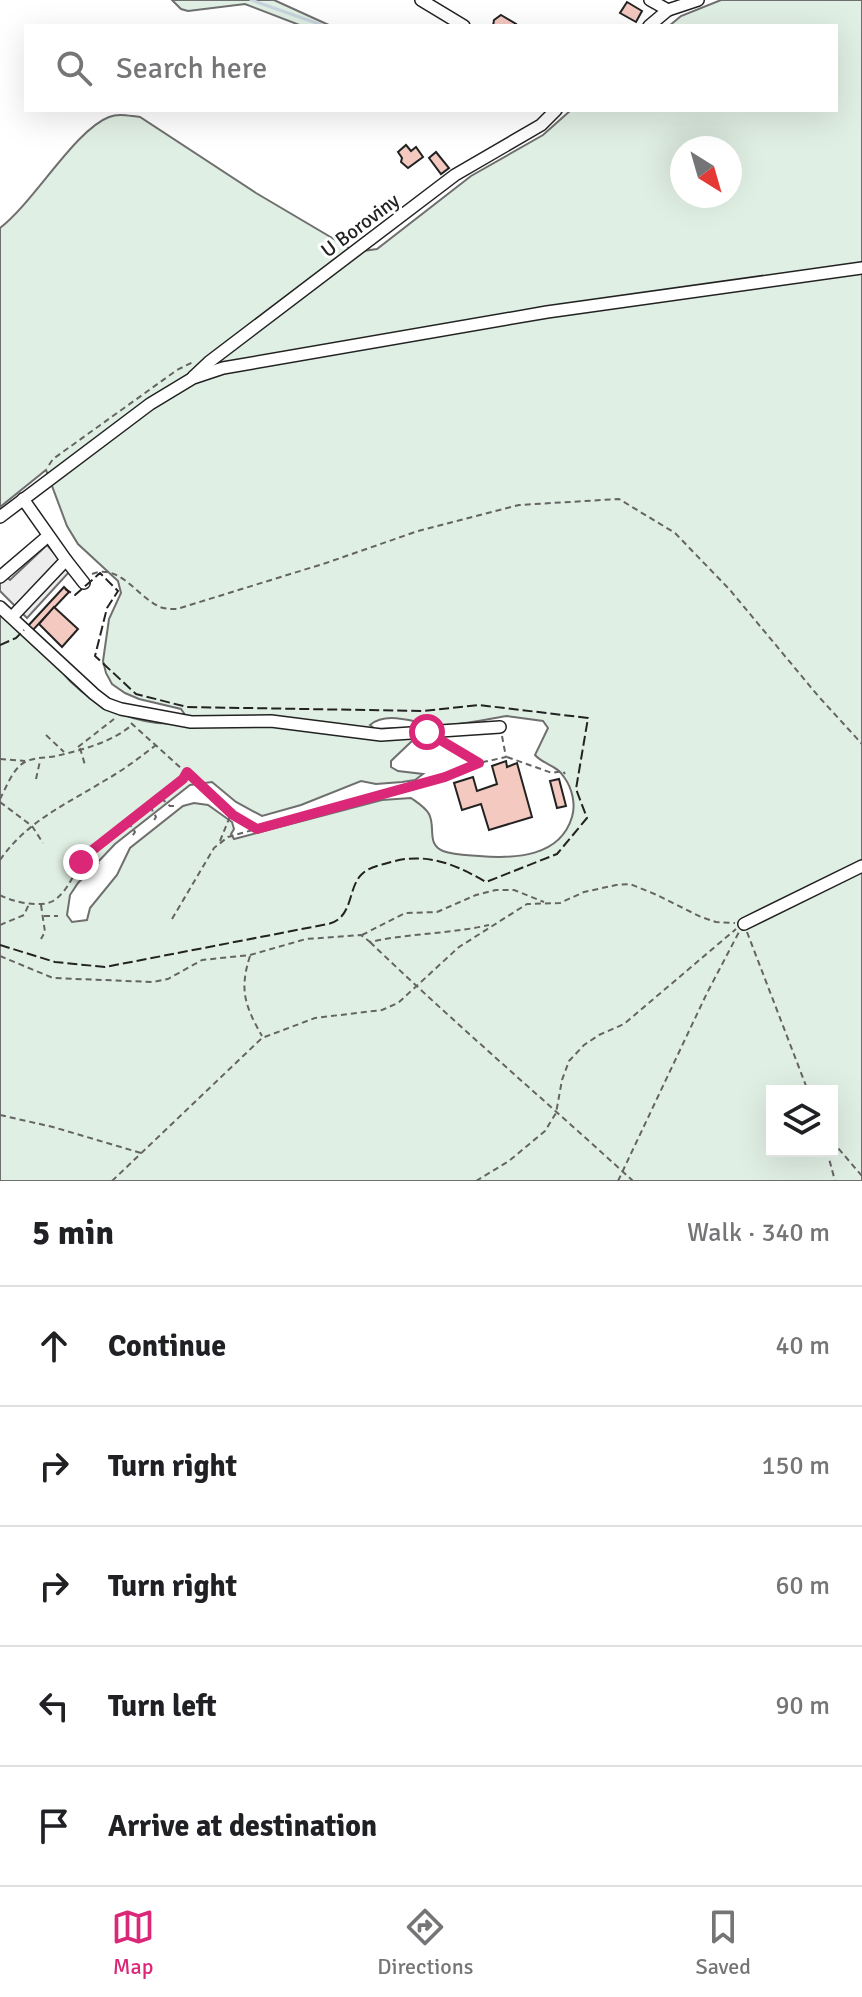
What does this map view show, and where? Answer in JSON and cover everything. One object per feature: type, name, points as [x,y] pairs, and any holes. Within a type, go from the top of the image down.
[{"type":"street","points":[[421,0],[461,24]]},
{"type":"street","points":[[650,0],[668,10]]},
{"type":"street","points":[[651,24],[668,10],[698,0]]},
{"type":"street","name":"U Boroviny","points":[[193,378],[209,362],[455,175],[541,125],[554,112]]},
{"type":"street","points":[[0,517],[150,404],[193,378],[244,364],[547,312],[862,268]]},
{"type":"street","points":[[23,499],[83,581]]},
{"type":"street","points":[[1,577],[48,536]]},
{"type":"street","points":[[12,617],[66,560]]},
{"type":"street","points":[[0,607],[94,694],[113,706],[154,716],[191,722],[271,721],[381,735],[500,727]]},
{"type":"street","points":[[744,924],[862,866]]},
{"type":"path","points":[[83,581],[98,571],[116,573],[160,607],[177,609],[418,531],[519,505],[619,499],[675,533],[730,590],[862,744]]},
{"type":"path","points":[[74,750],[112,722],[119,712],[113,706]]},
{"type":"path","points":[[126,718],[231,813],[257,829]]},
{"type":"path","points":[[0,759],[26,761],[65,753],[122,734],[133,724]]},
{"type":"path","points":[[500,727],[506,757]]},
{"type":"path","points":[[427,732],[479,763]]},
{"type":"path","points":[[46,735],[65,753]]},
{"type":"path","points":[[0,860],[19,836],[32,826],[156,745]]},
{"type":"path","points":[[80,748],[85,765]]},
{"type":"path","points":[[220,841],[506,757],[552,773],[563,771],[565,774]]},
{"type":"path","points":[[36,779],[41,758]]},
{"type":"path","points":[[26,761],[18,767],[0,801],[32,826],[43,843]]},
{"type":"path","points":[[0,895],[6,899],[41,904],[57,898],[85,858],[183,779],[187,772]]},
{"type":"path","points":[[160,797],[170,806],[176,806]]},
{"type":"path","points":[[149,805],[156,817],[153,822]]},
{"type":"path","points":[[172,919],[220,841],[231,813]]},
{"type":"path","points":[[128,822],[135,832],[131,838]]},
{"type":"path","points":[[85,858],[96,864],[102,862]]},
{"type":"path","points":[[112,1181],[262,1038],[315,1018],[382,1010],[398,1003],[459,947],[527,904],[560,903],[584,892],[630,884],[701,917],[716,922],[744,924]]},
{"type":"path","points":[[0,956],[53,978],[153,982],[168,979],[202,960],[250,955],[306,939],[361,935],[405,913],[437,912],[496,890],[514,890],[546,903]]},
{"type":"path","points":[[0,925],[24,915],[30,902]]},
{"type":"path","points":[[41,904],[45,932],[41,939]]},
{"type":"path","points":[[42,916],[58,916]]},
{"type":"path","points":[[370,942],[419,934],[455,933],[494,924]]},
{"type":"path","points":[[744,924],[806,1085]]},
{"type":"path","points":[[476,1181],[509,1161],[545,1131],[556,1113],[569,1061],[584,1045],[624,1024],[744,924]]},
{"type":"path","points":[[618,1181],[707,993],[744,924]]},
{"type":"path","points":[[361,935],[633,1181]]},
{"type":"path","points":[[250,955],[243,977],[245,1003],[262,1038]]},
{"type":"path","points":[[0,1115],[141,1153]]},
{"type":"path","points":[[838,1148],[862,1176]]},
{"type":"path","points":[[829,1157],[835,1181]]},
{"type":"green space","points":[[172,0],[274,0],[327,24],[297,24],[245,4],[188,11]]},
{"type":"green space","points":[[721,0],[862,0],[862,1181],[0,1181],[0,608],[46,651],[70,681],[93,700],[120,714],[150,722],[179,723],[185,715],[181,709],[139,699],[112,684],[103,661],[109,619],[121,593],[118,581],[78,544],[67,526],[46,470],[0,507],[0,228],[27,202],[82,136],[109,117],[124,115],[140,117],[256,193],[356,252],[377,249],[471,176],[543,135],[569,112],[838,112],[838,24],[671,24],[681,16]],"holes":[[[507,716],[543,721],[548,728],[535,755],[561,773],[571,791],[574,807],[566,830],[547,848],[507,857],[443,851],[433,840],[429,814],[411,798],[382,800],[234,839],[232,822],[208,805],[194,803],[183,806],[130,848],[117,875],[90,908],[87,920],[72,922],[67,915],[70,895],[78,883],[115,844],[190,785],[212,782],[236,802],[262,816],[301,805],[361,781],[376,784],[402,782],[415,780],[423,774],[398,771],[391,767],[391,761],[413,740],[413,731],[403,728],[375,729],[370,725],[377,721],[394,718],[446,725]]]},
{"type":"shaded area","points":[[47,545],[70,571],[27,618],[0,591],[0,572],[10,580]]},
{"type":"building","points":[[627,2],[642,11],[636,22],[620,13]]},
{"type":"building","points":[[501,15],[516,24],[493,24]]},
{"type":"building","points":[[406,145],[411,151],[416,147],[423,157],[408,168],[401,162],[398,152]]},
{"type":"building","points":[[436,152],[449,168],[441,174],[429,158]]},
{"type":"building","points":[[64,587],[69,592],[32,631],[27,627]]},
{"type":"building","points":[[54,607],[78,629],[62,647],[39,624]]},
{"type":"building","points":[[506,761],[507,767],[517,763],[532,817],[489,830],[481,804],[462,810],[454,783],[473,777],[477,791],[497,784],[492,766]]},
{"type":"building","points":[[559,779],[566,806],[557,808],[550,781]]},
{"type":"waterway","points":[[251,0],[319,24]]},
{"type":"fence","points":[[0,945],[55,962],[105,967],[328,924],[342,916],[357,880],[372,868],[404,859],[428,859],[452,865],[486,882],[557,854],[587,818],[576,789],[588,718],[479,705],[423,711],[187,707],[136,694],[95,656],[107,608],[118,591],[100,573],[75,595],[65,589]]},
{"type":"fence","points":[[0,645],[16,638],[24,630]]},
{"type":"route","points":[[81,862],[183,779],[187,772],[233,815],[257,829],[445,777],[479,763],[427,732]]}]
